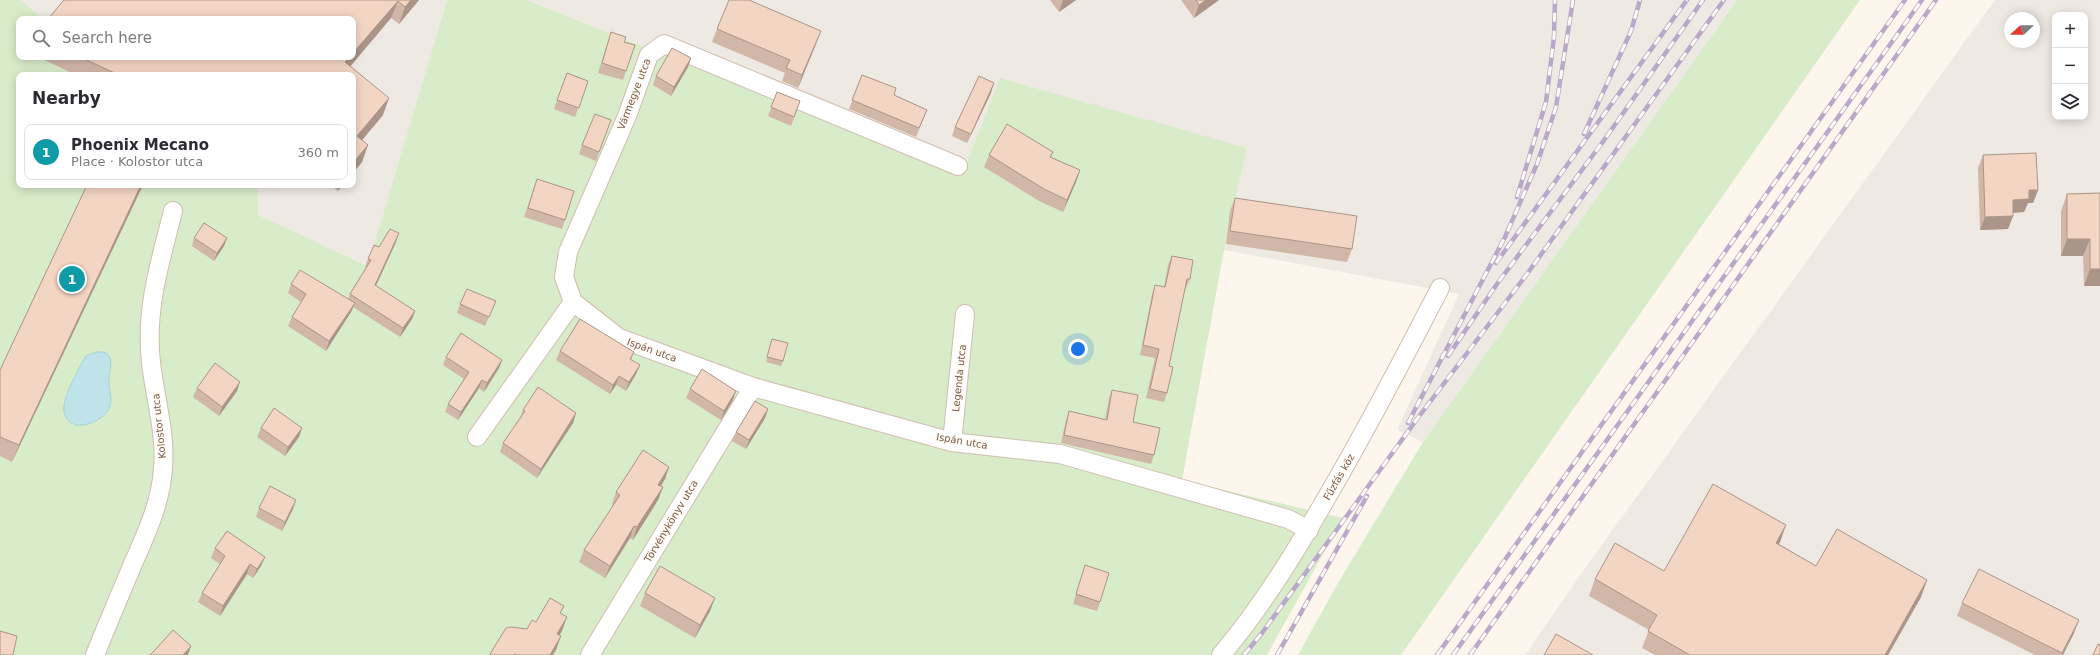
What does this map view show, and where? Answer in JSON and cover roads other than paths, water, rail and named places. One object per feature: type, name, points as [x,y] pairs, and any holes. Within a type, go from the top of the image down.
[{"type":"street","name":"Vármegye utca","points":[[573,302],[564,277],[568,252],[627,116],[649,55],[664,44],[958,166]]},
{"type":"street","name":"Kolostor utca","points":[[94,655],[153,517],[159,492],[163,468],[162,434],[151,362],[150,314],[156,278],[173,211]]},
{"type":"street","name":"Fűzfás köz","points":[[1221,655],[1239,634],[1309,530],[1392,382],[1440,288]]},
{"type":"street","name":"Ispán utca","points":[[573,302],[619,338],[753,387],[952,442],[1060,454],[1288,519],[1309,530]]},
{"type":"street","points":[[477,437],[573,302]]},
{"type":"street","name":"Legenda utca","points":[[952,442],[965,314]]},
{"type":"street","name":"Törvénykönyv utca","points":[[590,655],[753,387]]},
{"type":"water","points":[[96,352],[103,352],[107,354],[111,361],[109,381],[111,401],[109,409],[98,420],[92,423],[76,425],[68,420],[65,415],[65,400],[86,356]]},
{"type":"railway","points":[[1517,197],[1546,102],[1554,37],[1555,0]]},
{"type":"railway","points":[[1408,423],[1505,237],[1537,164],[1556,107],[1573,0]]},
{"type":"railway","points":[[1584,134],[1631,31],[1640,0]]},
{"type":"railway","points":[[1496,263],[1687,0]]},
{"type":"railway","points":[[1448,356],[1497,284],[1602,143],[1703,0]]},
{"type":"railway","points":[[1244,655],[1262,633],[1417,419],[1527,274],[1724,0]]},
{"type":"railway","points":[[1437,655],[1905,0]]},
{"type":"railway","points":[[1453,655],[1922,0]]},
{"type":"railway","points":[[1470,655],[1936,0]]},
{"type":"railway","points":[[1277,655],[1367,496]]},
{"type":"place","name":"Phoenix Mecano","points":[[72,279]]}]
